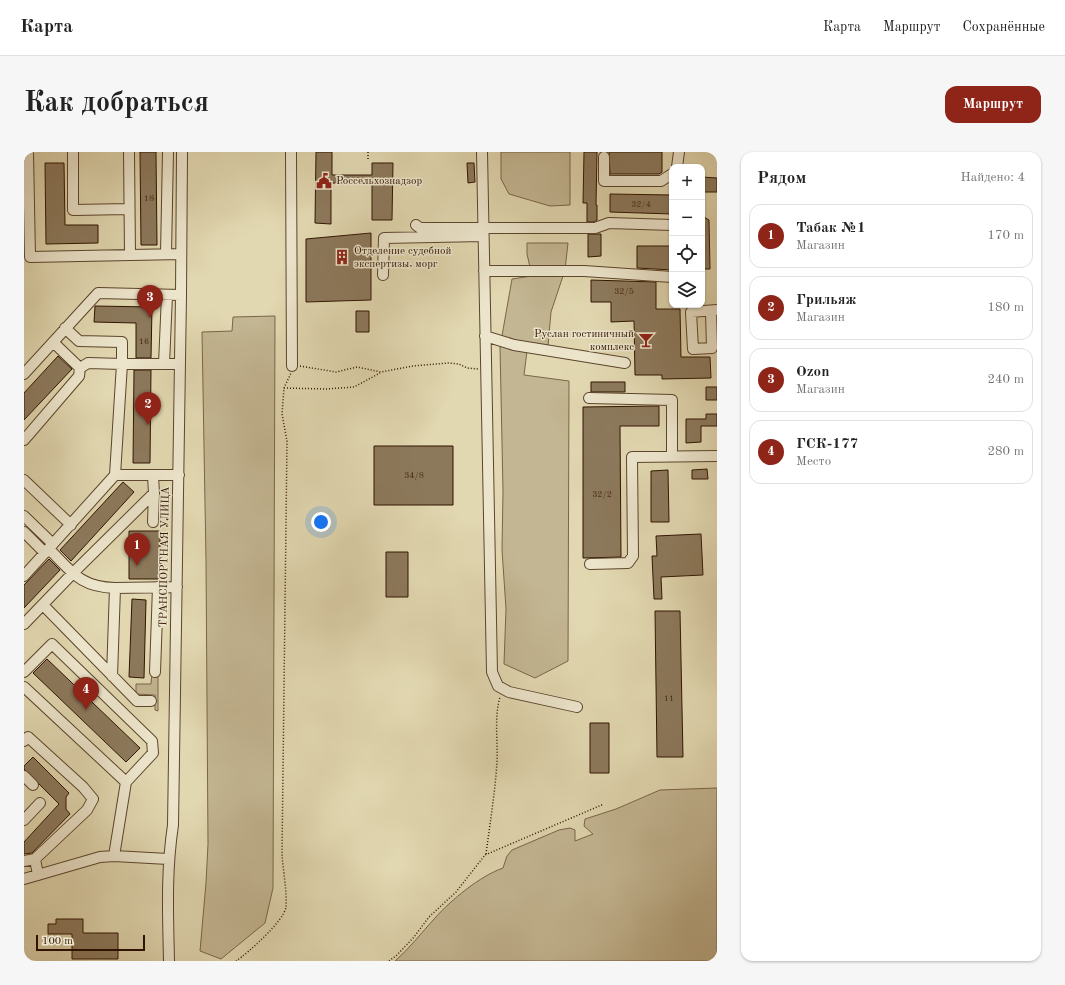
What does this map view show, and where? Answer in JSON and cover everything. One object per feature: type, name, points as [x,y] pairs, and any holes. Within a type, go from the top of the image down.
[{"type":"street","points":[[28,152],[27,257],[181,254]]},
{"type":"street","points":[[73,152],[73,210],[129,209]]},
{"type":"street","points":[[129,152],[130,255]]},
{"type":"street","points":[[166,254],[168,152]]},
{"type":"street","name":"ТРАНСПОРТНАЯ УЛИЦА","points":[[169,961],[167,889],[168,859],[173,825],[182,152]]},
{"type":"street","points":[[291,152],[293,305],[292,366]]},
{"type":"street","points":[[482,152],[492,672],[498,686],[503,690],[577,707]]},
{"type":"street","points":[[677,164],[679,152]]},
{"type":"street","points":[[604,157],[604,181],[661,181],[669,176]]},
{"type":"street","points":[[383,275],[384,238],[483,232],[595,228],[609,223],[669,225]]},
{"type":"street","points":[[416,225],[420,228],[483,232]]},
{"type":"street","points":[[484,271],[584,271],[669,277]]},
{"type":"street","points":[[24,374],[98,293],[181,295]]},
{"type":"street","points":[[164,364],[167,295]]},
{"type":"street","points":[[697,308],[714,311],[712,348],[693,349],[692,312],[697,308]]},
{"type":"street","points":[[24,576],[115,475],[122,342],[79,341],[66,328]]},
{"type":"street","points":[[485,336],[514,345],[625,363]]},
{"type":"street","points":[[53,342],[80,368]]},
{"type":"street","points":[[80,368],[88,363],[180,364]]},
{"type":"street","points":[[24,440],[79,376],[80,368]]},
{"type":"street","points":[[589,398],[672,400],[672,456]]},
{"type":"street","points":[[590,564],[628,563],[633,556],[632,457],[717,456]]},
{"type":"street","points":[[115,475],[178,475]]},
{"type":"street","points":[[153,522],[154,476]]},
{"type":"street","points":[[24,480],[71,525]]},
{"type":"street","points":[[24,624],[154,493]]},
{"type":"street","points":[[24,516],[49,549],[84,582],[102,587],[115,588],[176,587]]},
{"type":"street","points":[[24,532],[49,549]]},
{"type":"street","points":[[155,672],[158,587]]},
{"type":"street","points":[[112,676],[115,588]]},
{"type":"street","points":[[43,605],[137,701],[151,701]]},
{"type":"street","points":[[24,672],[52,644],[152,741],[153,754],[126,782],[114,856]]},
{"type":"street","points":[[24,686],[126,782]]},
{"type":"street","points":[[24,741],[28,736],[84,787],[93,799],[87,810],[35,860],[24,860]]},
{"type":"street","points":[[24,776],[33,785]]},
{"type":"street","points":[[24,820],[40,803]]},
{"type":"street","points":[[24,879],[85,861],[114,856],[168,859]]},
{"type":"street","points":[[35,860],[38,876]]},
{"type":"path","points":[[368,152],[368,159]]},
{"type":"path","points":[[284,388],[326,389],[354,387],[381,372],[413,366],[448,363],[478,370],[486,365]]},
{"type":"path","points":[[236,961],[253,949],[274,926],[286,908],[282,854],[285,680],[285,537],[287,495],[287,441],[282,414],[284,388],[290,377],[292,366],[336,372],[357,367],[381,372]]},
{"type":"path","points":[[486,855],[495,796],[497,711],[503,690]]},
{"type":"path","points":[[389,961],[406,946],[429,917],[456,892],[486,855],[604,804]]},
{"type":"shaded area","points":[[501,152],[570,152],[570,205],[550,206],[509,194],[501,179]]},
{"type":"shaded area","points":[[527,243],[568,243],[565,270],[551,312],[548,346],[528,343],[524,375],[569,381],[568,661],[535,678],[504,664],[506,609],[502,550],[503,491],[500,347],[512,279],[532,276],[527,254]]},
{"type":"shaded area","points":[[275,316],[273,888],[265,923],[221,959],[200,951],[208,844],[206,560],[202,332],[232,331],[233,317]]},
{"type":"shaded area","points":[[152,673],[158,674],[158,711],[155,710],[155,695],[136,694],[136,684],[151,684]]},
{"type":"shaded area","points":[[717,788],[717,961],[395,961],[411,946],[457,896],[485,877],[503,868],[507,856],[512,850],[559,830],[570,828],[575,830],[575,841],[593,834],[584,826],[585,819],[616,809],[660,790]]},
{"type":"building","points":[[140,152],[156,152],[157,245],[141,245]]},
{"type":"building","points":[[316,152],[332,152],[332,175],[372,175],[372,163],[393,163],[392,220],[372,220],[372,184],[331,183],[331,224],[315,223]]},
{"type":"building","points":[[584,152],[597,152],[597,220],[594,222],[587,222],[587,203],[583,203]]},
{"type":"building","points":[[609,152],[662,152],[662,172],[659,174],[610,174]]},
{"type":"building","points":[[45,163],[64,163],[65,225],[98,225],[98,243],[46,244]]},
{"type":"building","points":[[467,163],[474,163],[475,182],[468,183]]},
{"type":"building","points":[[705,177],[717,178],[717,192],[705,192]]},
{"type":"building","points":[[610,194],[669,195],[669,214],[610,212]]},
{"type":"building","points":[[705,218],[709,220],[710,269],[705,269]]},
{"type":"building","points":[[371,233],[371,300],[306,302],[306,239]]},
{"type":"building","points":[[588,234],[601,234],[601,256],[588,257]]},
{"type":"building","points":[[637,246],[669,246],[669,270],[637,268]]},
{"type":"building","points":[[591,280],[656,282],[656,309],[680,309],[681,357],[710,357],[711,378],[662,379],[662,375],[635,375],[634,321],[611,322],[611,302],[591,302]]},
{"type":"building","points":[[95,306],[152,307],[151,358],[136,358],[136,323],[94,322]]},
{"type":"building","points":[[356,311],[369,311],[369,332],[356,332]]},
{"type":"building","points":[[58,356],[72,369],[24,420],[24,393]]},
{"type":"building","points":[[134,370],[151,370],[150,463],[133,463]]},
{"type":"building","points":[[591,382],[625,382],[625,392],[591,392]]},
{"type":"building","points":[[706,387],[717,387],[717,400],[706,400]]},
{"type":"building","points":[[659,406],[659,426],[620,426],[621,557],[583,558],[583,407]]},
{"type":"building","points":[[706,414],[717,414],[717,426],[701,426],[701,442],[686,443],[686,419],[706,419]]},
{"type":"building","points":[[374,446],[453,446],[453,505],[374,505]]},
{"type":"building","points":[[707,469],[708,479],[692,479],[692,470]]},
{"type":"building","points":[[668,470],[669,522],[651,522],[651,471]]},
{"type":"building","points":[[123,482],[134,492],[71,561],[60,550]]},
{"type":"building","points":[[129,531],[160,531],[160,579],[129,579]]},
{"type":"building","points":[[701,534],[703,575],[661,577],[662,599],[654,599],[652,556],[657,556],[656,536]]},
{"type":"building","points":[[386,552],[408,552],[408,597],[386,597]]},
{"type":"building","points":[[49,559],[60,570],[24,608],[24,585]]},
{"type":"building","points":[[132,599],[146,600],[144,678],[129,677]]},
{"type":"building","points":[[655,611],[680,611],[683,757],[657,757]]},
{"type":"building","points":[[47,659],[140,748],[126,762],[33,673]]},
{"type":"building","points":[[590,723],[609,723],[609,773],[590,773]]},
{"type":"building","points":[[33,757],[69,793],[66,797],[66,809],[70,814],[32,853],[24,854],[24,842],[59,804],[24,769],[24,766]]},
{"type":"building","points":[[56,919],[83,919],[83,933],[118,933],[118,959],[72,959],[72,934],[48,934],[48,924],[56,924]]},
{"type":"place","name":"Россельхознадзор","points":[[324,181]]},
{"type":"place","name":"Отделение судебной экспертизы, морг","points":[[342,257]]},
{"type":"place","name":"Ozon","points":[[150,318]]},
{"type":"place","name":"Руслан гостиничный комплекс","points":[[646,340]]},
{"type":"place","name":"Грильяж","points":[[148,425]]},
{"type":"place","name":"Табак №1","points":[[137,566]]},
{"type":"place","name":"ГСК-177","points":[[86,710]]}]
